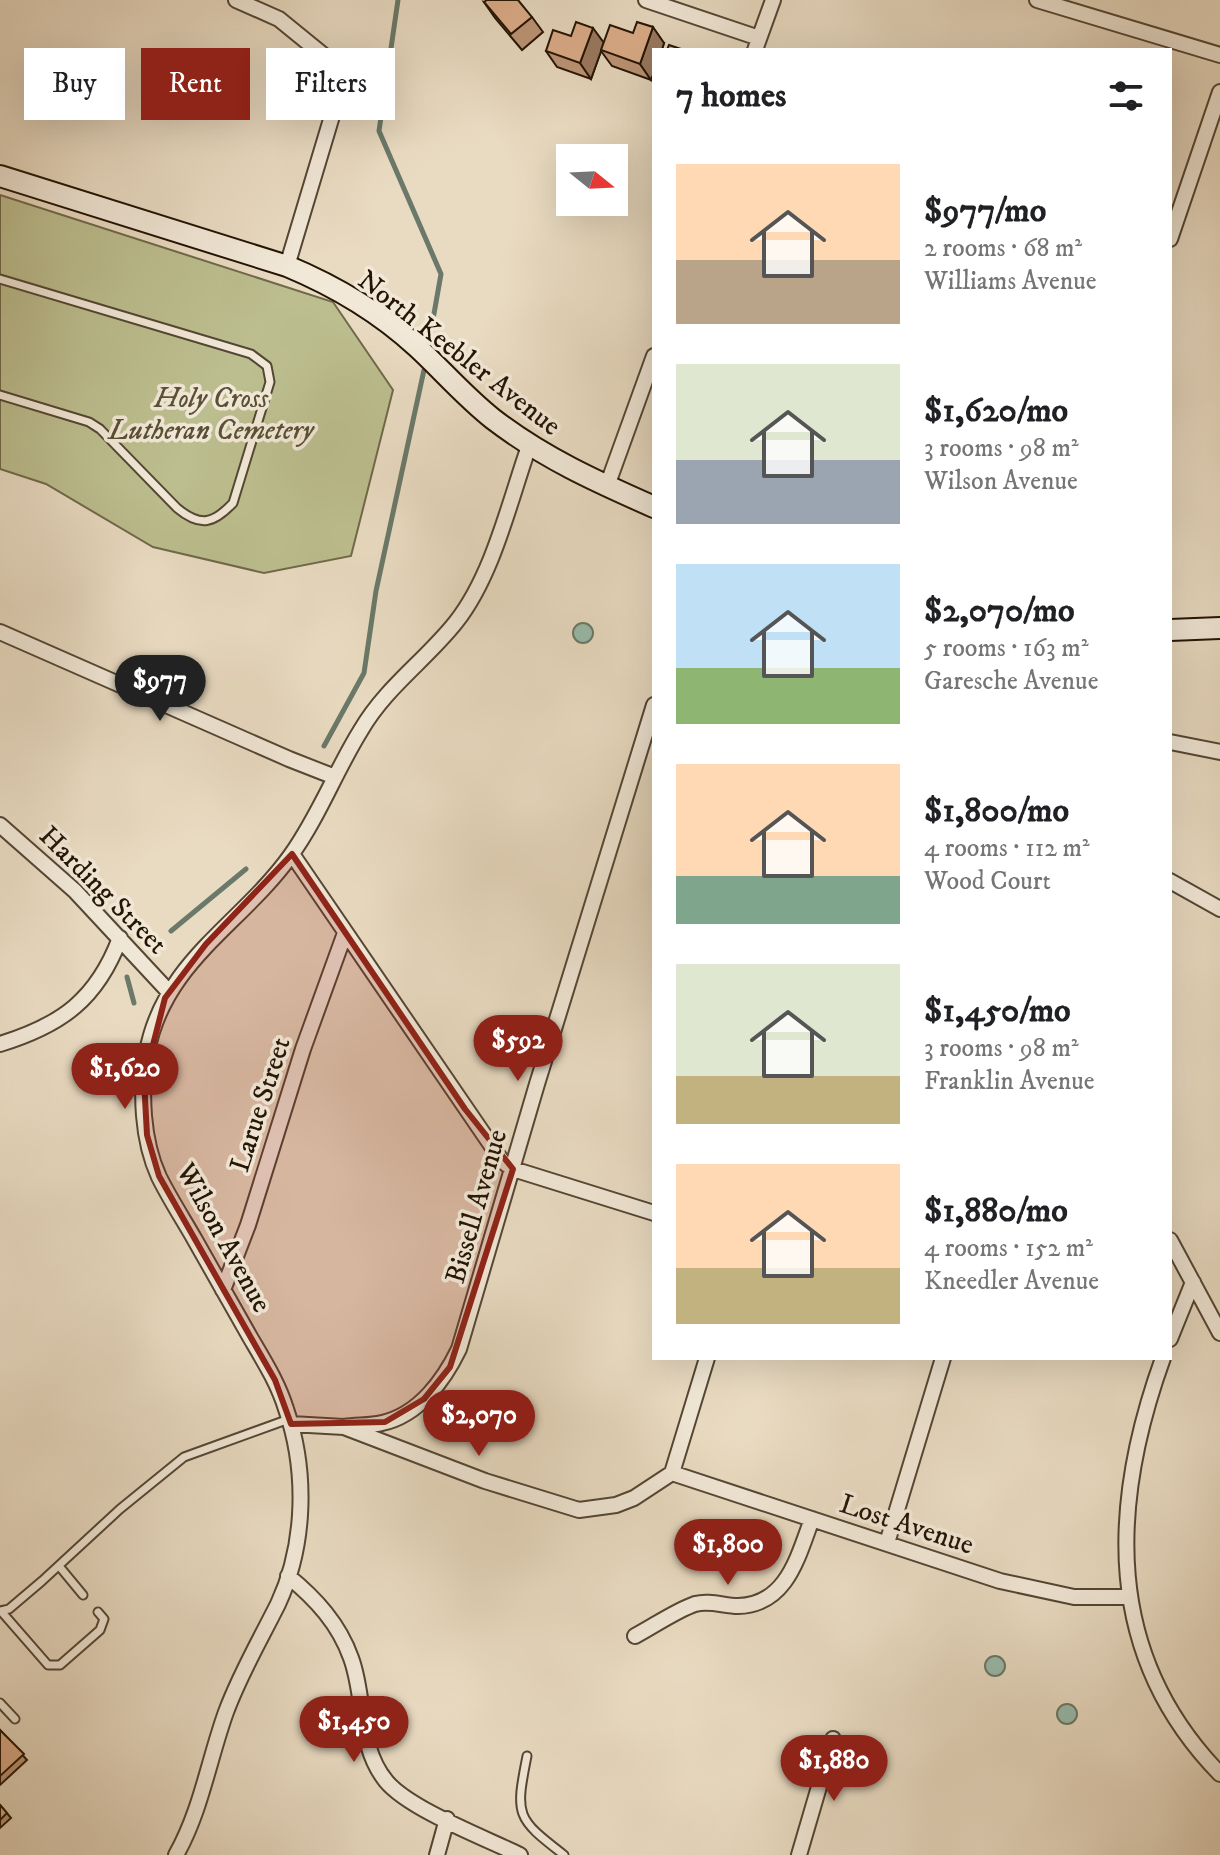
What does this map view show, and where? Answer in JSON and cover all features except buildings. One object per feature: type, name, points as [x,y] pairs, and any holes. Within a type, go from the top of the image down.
[{"type":"street","points":[[236,0],[279,19],[333,63],[340,75],[341,86],[287,266]]},
{"type":"street","points":[[646,0],[757,44],[773,0]]},
{"type":"street","points":[[1037,0],[1220,55]]},
{"type":"street","points":[[1172,233],[1220,92]]},
{"type":"street","name":"North Keebler Avenue","points":[[0,176],[287,266],[323,281],[387,321],[489,416],[529,446],[567,469],[652,506]]},
{"type":"street","points":[[607,486],[652,362]]},
{"type":"street","name":"Wilson Avenue","points":[[176,1855],[195,1813],[232,1696],[279,1602],[288,1576],[299,1516],[297,1457],[290,1422],[275,1380],[159,1176],[147,1135],[144,1080],[148,1050],[169,992],[206,944],[262,892],[292,854],[361,729],[381,700],[437,644],[472,598],[484,574],[529,446]]},
{"type":"street","points":[[1172,630],[1220,628]]},
{"type":"street","points":[[0,632],[335,777]]},
{"type":"street","name":"Bissell Avenue","points":[[344,1427],[385,1422],[407,1411],[438,1384],[459,1349],[652,712]]},
{"type":"street","points":[[1172,742],[1220,752]]},
{"type":"street","name":"Harding Street","points":[[0,825],[75,891],[169,992]]},
{"type":"street","points":[[292,854],[502,1161],[513,1169],[652,1212]]},
{"type":"street","points":[[1172,882],[1220,909]]},
{"type":"street","name":"Larue Street","points":[[223,1290],[248,1225],[303,1049],[345,933]]},
{"type":"street","points":[[0,1044],[32,1034],[71,1011],[101,978],[120,938]]},
{"type":"street","points":[[1172,1244],[1220,1333]]},
{"type":"street","points":[[1172,1334],[1193,1282]]},
{"type":"street","points":[[290,1422],[344,1427],[485,1481],[579,1510],[616,1505],[634,1498],[672,1473],[706,1360]]},
{"type":"street","points":[[887,1543],[942,1360]]},
{"type":"street","points":[[1162,1360],[1136,1445],[1129,1479],[1125,1520],[1130,1597],[1142,1644],[1168,1704],[1186,1734],[1220,1774]]},
{"type":"street","name":"Lost Avenue","points":[[672,1473],[1000,1581],[1074,1597],[1130,1597]]},
{"type":"street","points":[[635,1636],[696,1604],[709,1602],[742,1606],[770,1596],[791,1575],[812,1519]]},
{"type":"street","points":[[288,1576],[324,1610],[352,1659],[368,1747],[388,1783],[402,1796],[520,1855]]},
{"type":"street","points":[[799,1855],[833,1739]]},
{"type":"street","points":[[437,1855],[447,1819]]},
{"type":"lane","points":[[0,279],[251,354],[267,366],[270,382],[233,503],[220,517],[206,522],[188,518],[100,429],[89,422],[0,395]]},
{"type":"lane","points":[[98,1612],[104,1619],[100,1630],[54,1667],[48,1665],[1,1611],[9,1609],[120,1509],[184,1457],[290,1422]]},
{"type":"lane","points":[[59,1566],[83,1595]]},
{"type":"lane","points":[[0,1703],[15,1719]]},
{"type":"lane","points":[[527,1756],[520,1798],[522,1817],[536,1834],[564,1855]]},
{"type":"highlighted area","points":[[292,854],[465,1109],[513,1169],[450,1367],[424,1399],[385,1422],[291,1424],[275,1380],[159,1176],[147,1135],[144,1080],[165,998],[206,944]]},
{"type":"green space","name":"Holy Cross Lutheran Cemetery","points":[[0,195],[333,302],[393,390],[351,556],[264,573],[153,547],[46,484],[0,469]]},
{"type":"shaded area","points":[[583,623],[590,626],[593,633],[590,640],[583,643],[576,640],[573,633],[576,626]]},
{"type":"shaded area","points":[[995,1656],[1002,1659],[1005,1666],[1002,1673],[995,1676],[988,1673],[985,1666],[988,1659]]},
{"type":"shaded area","points":[[1067,1704],[1074,1707],[1077,1714],[1074,1721],[1067,1724],[1060,1721],[1057,1714],[1060,1707]]},
{"type":"waterway","points":[[398,0],[379,131],[441,274],[429,342]]},
{"type":"waterway","points":[[324,746],[364,673],[376,591],[424,370]]},
{"type":"waterway","points":[[171,931],[246,869]]},
{"type":"waterway","points":[[127,977],[134,1003]]}]
